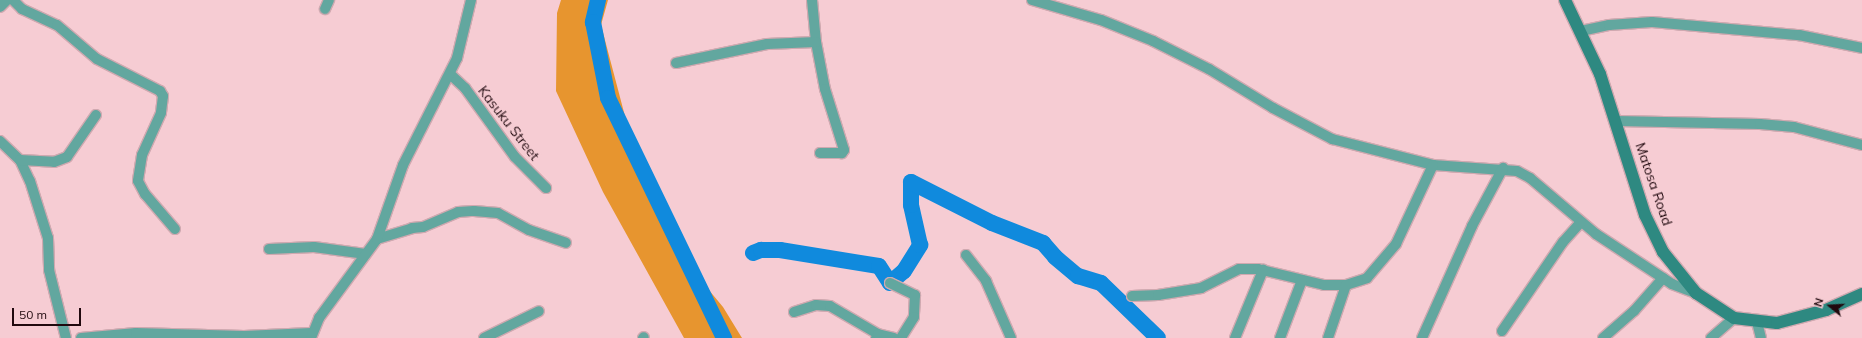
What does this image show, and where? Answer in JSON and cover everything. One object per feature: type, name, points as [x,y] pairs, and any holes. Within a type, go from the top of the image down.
[{"type":"street","points":[[0,7],[8,0]]},
{"type":"street","points":[[13,0],[22,9],[57,25],[97,59],[160,91],[163,96],[161,113],[142,155],[138,180],[145,194],[175,229]]},
{"type":"street","points":[[81,338],[186,333],[232,337],[311,336],[319,318],[377,239],[403,165],[457,58],[470,0]]},
{"type":"street","points":[[812,0],[816,42],[825,89],[844,150],[842,153],[820,153]]},
{"type":"street","points":[[1032,0],[1101,20],[1153,41],[1210,69],[1273,108],[1332,139],[1433,164],[1475,169],[1503,168],[1517,171],[1530,178],[1581,222],[1663,278],[1696,293]]},
{"type":"street","name":"Matosa Road","points":[[1565,0],[1581,31],[1600,74],[1617,121],[1645,215],[1663,252],[1696,293],[1734,318],[1757,322],[1777,323],[1826,310],[1862,294]]},
{"type":"street","points":[[1581,31],[1609,25],[1652,22],[1799,35],[1862,48]]},
{"type":"street","points":[[676,64],[767,44],[816,42]]},
{"type":"street","name":"Kasuku Street","points":[[450,74],[465,88],[515,157],[546,188]]},
{"type":"street","points":[[20,160],[54,162],[67,157],[96,115]]},
{"type":"street","points":[[1617,121],[1794,127],[1862,145]]},
{"type":"street","points":[[0,141],[20,160],[30,181],[48,238],[49,270],[66,338]]},
{"type":"street","points":[[1132,296],[1158,295],[1201,288],[1239,269],[1263,270],[1324,285],[1346,285],[1367,278],[1396,244],[1433,164]]},
{"type":"street","points":[[1422,338],[1472,226],[1503,168]]},
{"type":"street","points":[[377,239],[412,228],[423,227],[458,212],[474,211],[498,213],[529,230],[566,242]]},
{"type":"street","points":[[1502,331],[1563,242],[1581,222]]},
{"type":"street","points":[[269,249],[314,247],[366,254]]},
{"type":"street","points":[[966,255],[989,286],[1012,338]]},
{"type":"street","points":[[1235,338],[1263,270]]},
{"type":"street","points":[[1603,338],[1634,311],[1663,278]]},
{"type":"street","points":[[1280,338],[1302,280]]},
{"type":"street","points":[[890,283],[915,295],[914,318],[901,338]]},
{"type":"street","points":[[1328,338],[1346,285]]},
{"type":"street","points":[[794,312],[816,305],[830,306],[877,336],[894,338]]},
{"type":"street","points":[[484,338],[539,311]]},
{"type":"street","points":[[1711,338],[1734,318]]},
{"type":"street","points":[[1757,322],[1761,338]]},
{"type":"shaded area","points":[[561,0],[608,0],[601,25],[636,158],[684,260],[723,307],[742,338],[684,338],[603,192],[556,91],[557,13]]},
{"type":"waterway","points":[[598,0],[593,22],[608,98],[724,338]]},
{"type":"waterway","points":[[753,253],[761,250],[780,250],[879,266],[890,283],[904,271],[920,245],[911,205],[911,182],[992,223],[1043,243],[1055,257],[1078,276],[1101,283],[1158,338]]}]
